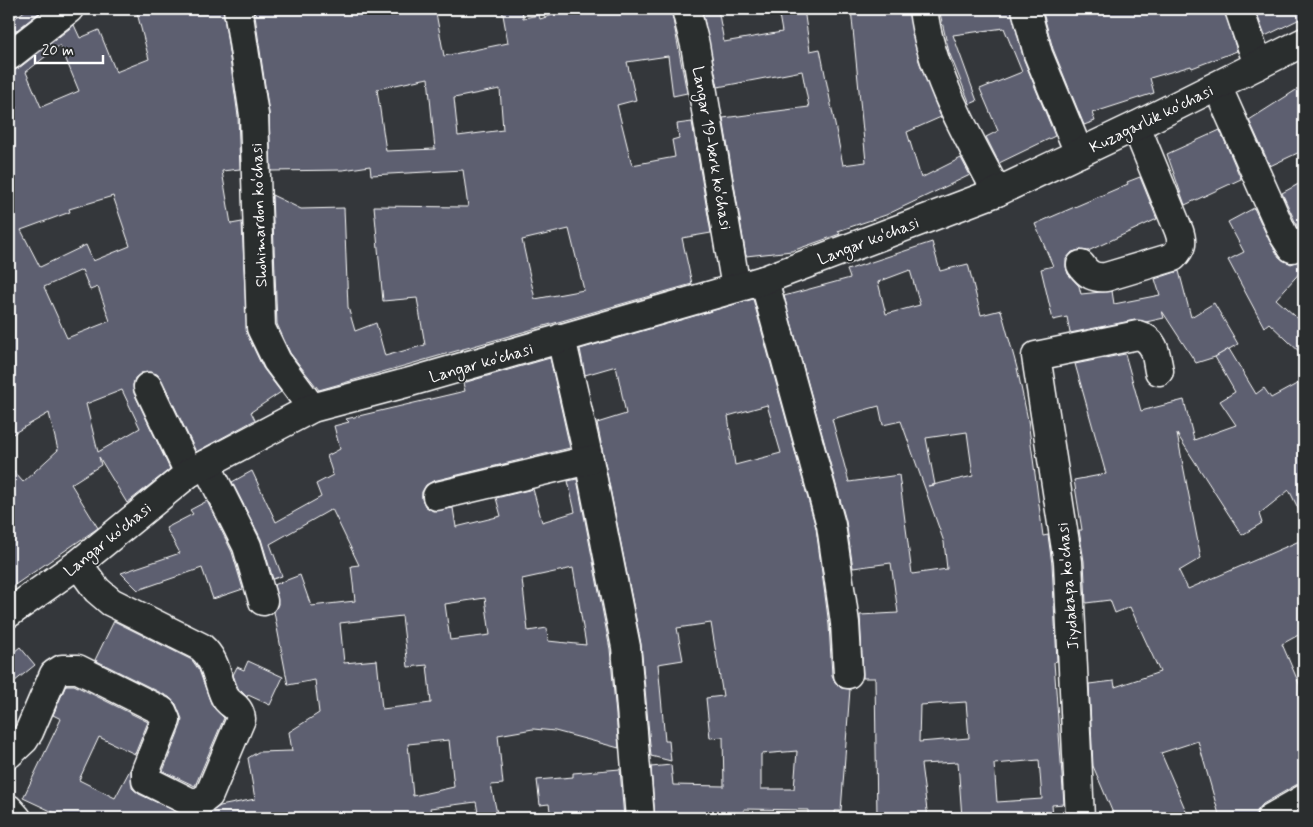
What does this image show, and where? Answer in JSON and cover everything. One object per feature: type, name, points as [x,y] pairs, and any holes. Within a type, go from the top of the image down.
[{"type":"street","points":[[9,56],[69,9]]},
{"type":"street","name":"Shohimardon koʻchasi","points":[[238,9],[254,115],[262,328],[277,360],[312,408]]},
{"type":"street","name":"Langar 19-berk koʻchasi","points":[[686,9],[695,45],[736,288]]},
{"type":"street","points":[[923,9],[925,28],[952,105],[997,192]]},
{"type":"street","points":[[1026,9],[1038,54],[1079,153]]},
{"type":"street","points":[[1239,9],[1258,65]]},
{"type":"street","name":"Kuzagarlik koʻchasi","points":[[997,192],[1136,126],[1304,42]]},
{"type":"street","points":[[1217,86],[1283,234],[1292,248],[1304,242]]},
{"type":"street","points":[[1081,264],[1090,275],[1098,278],[1106,277],[1173,257],[1179,251],[1182,242],[1179,231],[1136,126]]},
{"type":"street","name":"Langar koʻchasi","points":[[9,614],[78,564],[198,468],[312,408],[764,280],[997,192]]},
{"type":"street","points":[[764,280],[831,525],[845,623],[848,674]]},
{"type":"street","name":"Jiydakapa ko'chasi","points":[[1080,818],[1068,562],[1036,356],[1138,335],[1146,337],[1154,346],[1159,371]]},
{"type":"street","points":[[562,338],[589,460],[626,647],[640,818]]},
{"type":"street","points":[[148,387],[247,546],[263,600]]},
{"type":"street","points":[[437,496],[589,460]]},
{"type":"street","points":[[9,754],[24,740],[29,732],[54,674],[62,669],[78,669],[162,711],[166,720],[146,770],[146,780],[188,801],[199,803],[209,795],[241,719],[240,712],[224,695],[215,663],[208,653],[201,647],[111,602],[97,590],[78,564]]},
{"type":"street","points":[[1271,818],[1304,799]]},
{"type":"street","points":[[9,809],[17,818]]},
{"type":"building","points":[[27,9],[44,9],[9,36],[9,23]]},
{"type":"building","points":[[136,9],[223,9],[238,116],[240,169],[222,171],[231,224],[242,222],[247,334],[263,368],[281,392],[251,412],[255,420],[196,452],[162,380],[157,374],[150,372],[141,373],[135,378],[133,385],[134,393],[170,469],[127,503],[99,457],[101,465],[71,484],[98,528],[9,589],[9,466],[23,482],[58,450],[49,413],[9,436],[9,113],[17,108],[9,89],[9,71],[19,68],[74,25],[80,38],[99,30],[116,72],[149,59]],"holes":[[[60,45],[79,91],[41,107],[26,72]],[[113,196],[130,246],[93,261],[86,245],[40,267],[21,230],[70,212],[69,209]],[[82,270],[90,290],[98,287],[110,321],[67,338],[44,287]],[[122,390],[140,428],[98,452],[86,404]]]},
{"type":"building","points":[[254,9],[429,9],[430,14],[436,13],[444,56],[508,43],[502,9],[522,9],[523,18],[539,15],[540,19],[572,9],[671,9],[687,93],[673,96],[668,56],[627,62],[636,100],[617,105],[632,165],[675,157],[672,140],[679,138],[677,124],[692,122],[711,233],[682,238],[692,284],[319,390],[290,353],[277,324],[272,195],[301,209],[344,208],[348,307],[355,331],[376,323],[385,356],[425,345],[417,298],[383,301],[374,206],[468,207],[463,170],[371,175],[370,166],[343,170],[271,171],[269,113]],"holes":[[[428,78],[435,149],[386,151],[377,89]],[[500,89],[503,130],[458,136],[454,98]],[[569,229],[584,290],[535,299],[522,240]]]},
{"type":"building","points":[[702,9],[718,9],[724,42],[782,32],[778,9],[804,9],[810,51],[820,49],[843,165],[866,162],[851,9],[908,9],[919,61],[941,117],[907,132],[921,178],[961,158],[970,175],[886,215],[838,231],[840,234],[792,251],[746,256],[723,118],[809,107],[802,71],[718,87]]},
{"type":"building","points":[[939,9],[1011,9],[1024,60],[1055,136],[999,163],[986,137],[998,131],[980,89],[1022,72],[1004,28],[953,35],[977,101],[970,104],[949,52]]},
{"type":"building","points":[[1042,9],[1224,9],[1237,51],[1192,68],[1191,66],[1150,78],[1154,93],[1092,113],[1095,121],[1084,125],[1053,49]]},
{"type":"building","points":[[1255,9],[1304,9],[1304,17],[1265,36]]},
{"type":"building","points":[[1304,85],[1304,150],[1270,166],[1249,120]]},
{"type":"building","points":[[1220,130],[1241,179],[1185,205],[1167,154]]},
{"type":"building","points":[[1140,177],[1157,219],[1088,251],[1072,252],[1066,259],[1068,274],[1079,286],[1081,294],[1112,291],[1114,304],[1160,295],[1155,279],[1179,271],[1191,317],[1214,303],[1238,344],[1215,357],[1196,363],[1162,311],[1164,318],[1146,322],[1135,320],[1070,333],[1067,317],[1053,320],[1041,269],[1053,266],[1035,224]]},
{"type":"building","points":[[1304,181],[1304,226],[1298,228],[1282,193]]},
{"type":"building","points":[[1254,208],[1279,257],[1291,264],[1304,259],[1304,268],[1276,299],[1304,324],[1304,356],[1269,323],[1264,327],[1228,260],[1244,252],[1228,222]]},
{"type":"building","points":[[932,242],[940,271],[968,264],[981,315],[1001,310],[1017,368],[1028,420],[1043,536],[1048,535],[1052,564],[1057,661],[1054,662],[1064,804],[1052,805],[1053,818],[962,818],[958,762],[921,764],[928,818],[877,818],[875,678],[863,678],[860,615],[898,613],[891,563],[853,568],[846,521],[784,296],[850,278],[847,270]],"holes":[[[910,270],[920,305],[886,314],[878,282]],[[879,406],[883,425],[901,421],[944,542],[947,569],[912,574],[899,475],[849,482],[832,419]],[[967,432],[973,476],[935,484],[926,438]],[[966,702],[969,738],[919,742],[920,705]],[[1039,760],[1042,799],[997,802],[994,764]]]},
{"type":"building","points":[[753,299],[816,528],[829,625],[832,675],[835,682],[841,688],[850,689],[841,811],[835,811],[836,818],[808,818],[808,810],[744,809],[744,818],[655,818],[651,767],[671,765],[673,785],[724,786],[723,737],[710,738],[706,698],[723,696],[711,623],[677,628],[683,660],[658,664],[665,741],[669,741],[671,761],[651,756],[641,644],[597,423],[626,414],[616,366],[585,375],[580,349]],"holes":[[[767,405],[781,453],[735,465],[728,416]],[[797,751],[794,789],[761,789],[761,754]]]},
{"type":"building","points":[[1229,349],[1256,394],[1264,388],[1271,398],[1304,380],[1304,520],[1289,490],[1259,514],[1262,523],[1242,535],[1177,434],[1201,558],[1179,571],[1188,589],[1304,539],[1304,632],[1282,644],[1304,695],[1304,783],[1296,785],[1263,804],[1257,811],[1255,818],[1220,818],[1198,741],[1161,753],[1186,811],[1168,818],[1115,818],[1093,766],[1089,684],[1114,681],[1115,687],[1160,672],[1130,607],[1115,613],[1110,600],[1086,603],[1084,561],[1079,530],[1082,530],[1074,480],[1106,474],[1075,364],[1125,354],[1141,411],[1184,400],[1194,440],[1236,425],[1220,401],[1235,392],[1215,357]]},
{"type":"building","points":[[550,358],[570,448],[433,481],[426,485],[422,492],[422,499],[425,506],[433,511],[453,508],[456,527],[501,516],[496,498],[533,489],[542,522],[575,512],[568,481],[577,479],[610,649],[619,748],[555,731],[533,729],[498,735],[503,784],[491,785],[498,818],[479,818],[476,802],[430,808],[431,813],[407,818],[202,818],[220,806],[255,799],[248,758],[258,752],[292,751],[289,732],[319,713],[315,680],[288,685],[274,612],[278,604],[274,585],[300,575],[311,606],[355,601],[351,566],[359,565],[332,509],[270,544],[282,576],[273,579],[261,539],[232,482],[252,471],[276,522],[321,497],[316,484],[333,475],[327,456],[340,449],[334,426],[349,422],[346,419],[465,391],[463,383]],"holes":[[[573,568],[586,645],[548,641],[547,628],[528,631],[522,579]],[[485,598],[490,635],[450,640],[445,604]],[[402,616],[408,667],[427,665],[431,703],[382,709],[377,660],[344,663],[340,623]],[[449,740],[454,787],[413,796],[408,744]]]},
{"type":"building","points":[[207,501],[232,552],[243,589],[213,599],[202,568],[138,590],[121,573],[180,553],[166,528],[193,514],[190,510]]},
{"type":"building","points":[[114,621],[192,660],[199,670],[212,706],[224,718],[195,786],[163,771],[181,725],[182,719],[176,704],[169,697],[95,660]]},
{"type":"building","points":[[20,647],[35,665],[9,686],[9,656]]},
{"type":"building","points":[[248,661],[283,677],[270,705],[248,695],[247,697],[238,688],[233,675],[237,667],[244,670]]},
{"type":"building","points":[[66,685],[74,685],[148,722],[135,754],[99,737],[79,780],[115,798],[131,768],[132,788],[139,794],[190,818],[66,818],[23,798],[61,719],[53,715]]},
{"type":"building","points":[[620,769],[624,818],[551,818],[549,804],[540,805],[537,780],[573,777],[573,773]]}]
